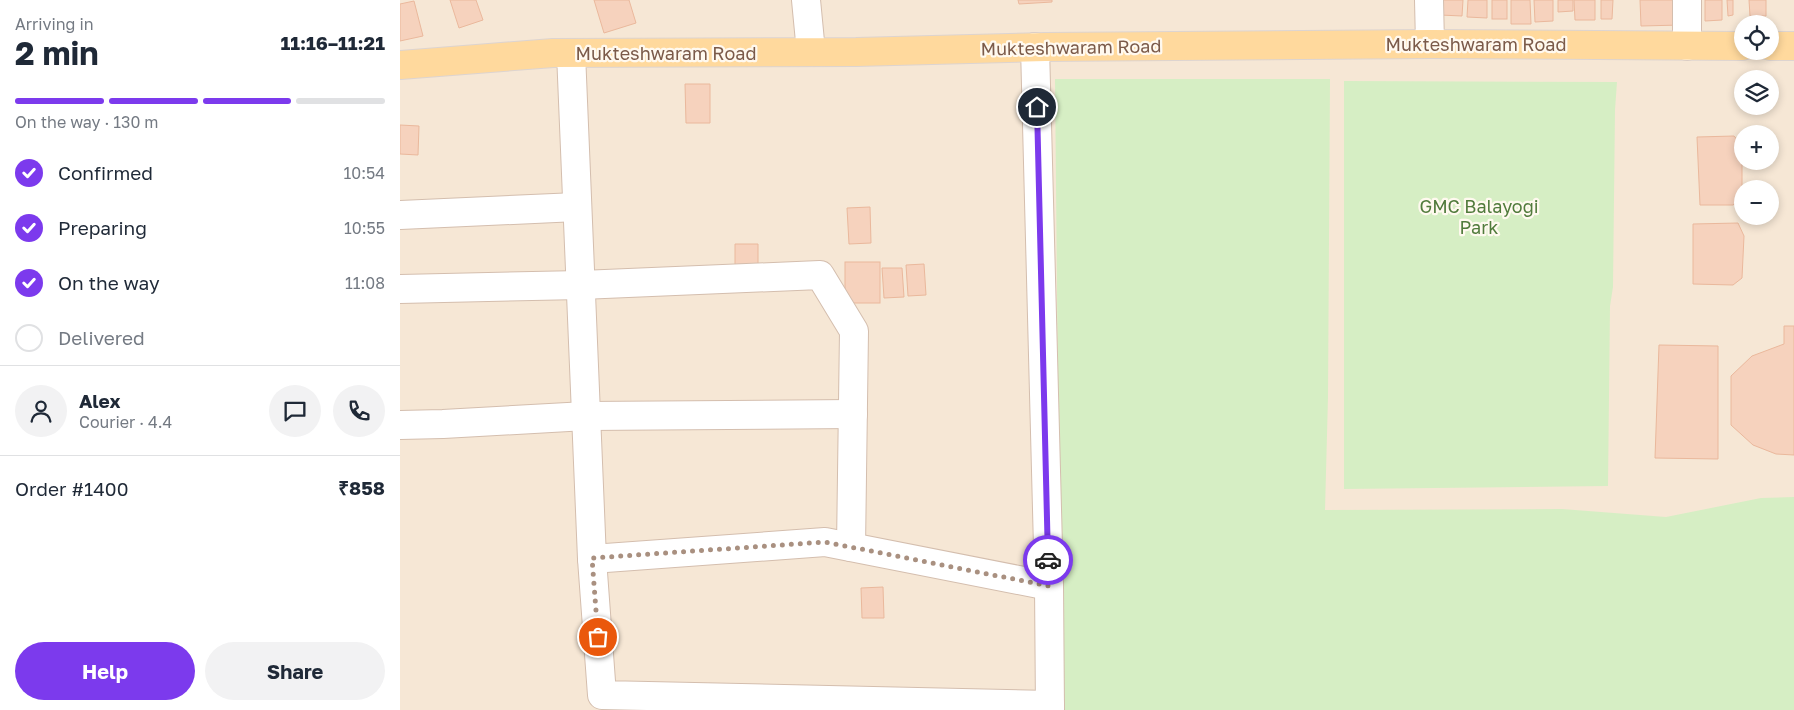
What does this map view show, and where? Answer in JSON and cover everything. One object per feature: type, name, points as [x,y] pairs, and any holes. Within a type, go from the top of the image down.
[{"type":"main road","name":"Mukteshwaram Road","points":[[400,65],[553,53],[811,52],[1035,47],[1430,44],[1734,46]]},
{"type":"main road","points":[[1779,46],[1794,46]]},
{"type":"street","points":[[806,0],[811,52]]},
{"type":"street","points":[[1429,0],[1430,44]]},
{"type":"street","points":[[1686,0],[1687,46]]},
{"type":"street","points":[[571,53],[592,558],[602,695],[1050,708],[1049,586],[1035,47]]},
{"type":"street","points":[[400,216],[577,207]]},
{"type":"street","points":[[400,289],[581,285],[820,275],[854,331],[851,547]]},
{"type":"street","points":[[400,425],[586,416],[853,414]]},
{"type":"street","points":[[592,558],[825,542],[1049,586]]},
{"type":"shaded area","points":[[400,0],[1794,0],[1794,710],[400,710]]},
{"type":"green space","points":[[1055,79],[1330,79],[1328,397],[1325,510],[1562,509],[1666,517],[1761,498],[1794,497],[1794,710],[1061,710]]},
{"type":"green space","name":"GMC Balayogi Park","points":[[1344,81],[1617,82],[1613,287],[1610,306],[1608,486],[1344,489]]},
{"type":"building","points":[[450,0],[476,0],[483,20],[459,28]]},
{"type":"building","points":[[594,0],[629,0],[636,23],[604,33]]},
{"type":"building","points":[[1018,0],[1052,0],[1052,2],[1019,4]]},
{"type":"building","points":[[1441,0],[1463,0],[1462,16],[1440,15]]},
{"type":"building","points":[[1468,0],[1487,0],[1487,18],[1467,17]]},
{"type":"building","points":[[1492,0],[1507,0],[1507,19],[1492,19]]},
{"type":"building","points":[[1511,0],[1530,0],[1531,24],[1511,24]]},
{"type":"building","points":[[1534,0],[1553,0],[1553,21],[1535,22]]},
{"type":"building","points":[[1558,0],[1573,0],[1573,11],[1558,12]]},
{"type":"building","points":[[1574,0],[1595,0],[1595,20],[1575,20]]},
{"type":"building","points":[[1601,0],[1613,0],[1612,19],[1601,19]]},
{"type":"building","points":[[1640,0],[1680,0],[1681,25],[1641,26]]},
{"type":"building","points":[[1705,0],[1722,0],[1722,20],[1705,21]]},
{"type":"building","points":[[1727,0],[1733,0],[1733,15],[1728,16]]},
{"type":"building","points":[[1749,0],[1766,0],[1766,15],[1750,15]]},
{"type":"building","points":[[414,1],[423,36],[400,41],[400,4]]},
{"type":"building","points":[[685,84],[710,84],[710,123],[686,123]]},
{"type":"building","points":[[400,125],[419,126],[418,155],[400,154]]},
{"type":"building","points":[[1734,136],[1734,170],[1742,170],[1742,180],[1734,180],[1733,205],[1700,205],[1697,137]]},
{"type":"building","points":[[870,207],[871,243],[849,244],[847,208]]},
{"type":"building","points":[[1734,223],[1734,225],[1739,225],[1744,236],[1742,278],[1733,285],[1693,284],[1693,224]]},
{"type":"building","points":[[735,244],[758,244],[758,272],[735,271]]},
{"type":"building","points":[[845,262],[880,262],[880,303],[845,303]]},
{"type":"building","points":[[924,264],[926,295],[908,296],[906,265]]},
{"type":"building","points":[[882,268],[902,268],[904,297],[884,298]]},
{"type":"building","points":[[1784,326],[1794,326],[1794,455],[1776,454],[1753,445],[1731,425],[1731,376],[1752,356],[1784,344]]},
{"type":"building","points":[[1659,345],[1718,346],[1718,459],[1655,458]]},
{"type":"building","points":[[883,587],[884,618],[862,618],[861,588]]},
{"type":"way so far","points":[[598,637],[592,558],[825,542],[1049,586],[1048,560]]},
{"type":"route","points":[[1037,107],[1048,560]]}]
